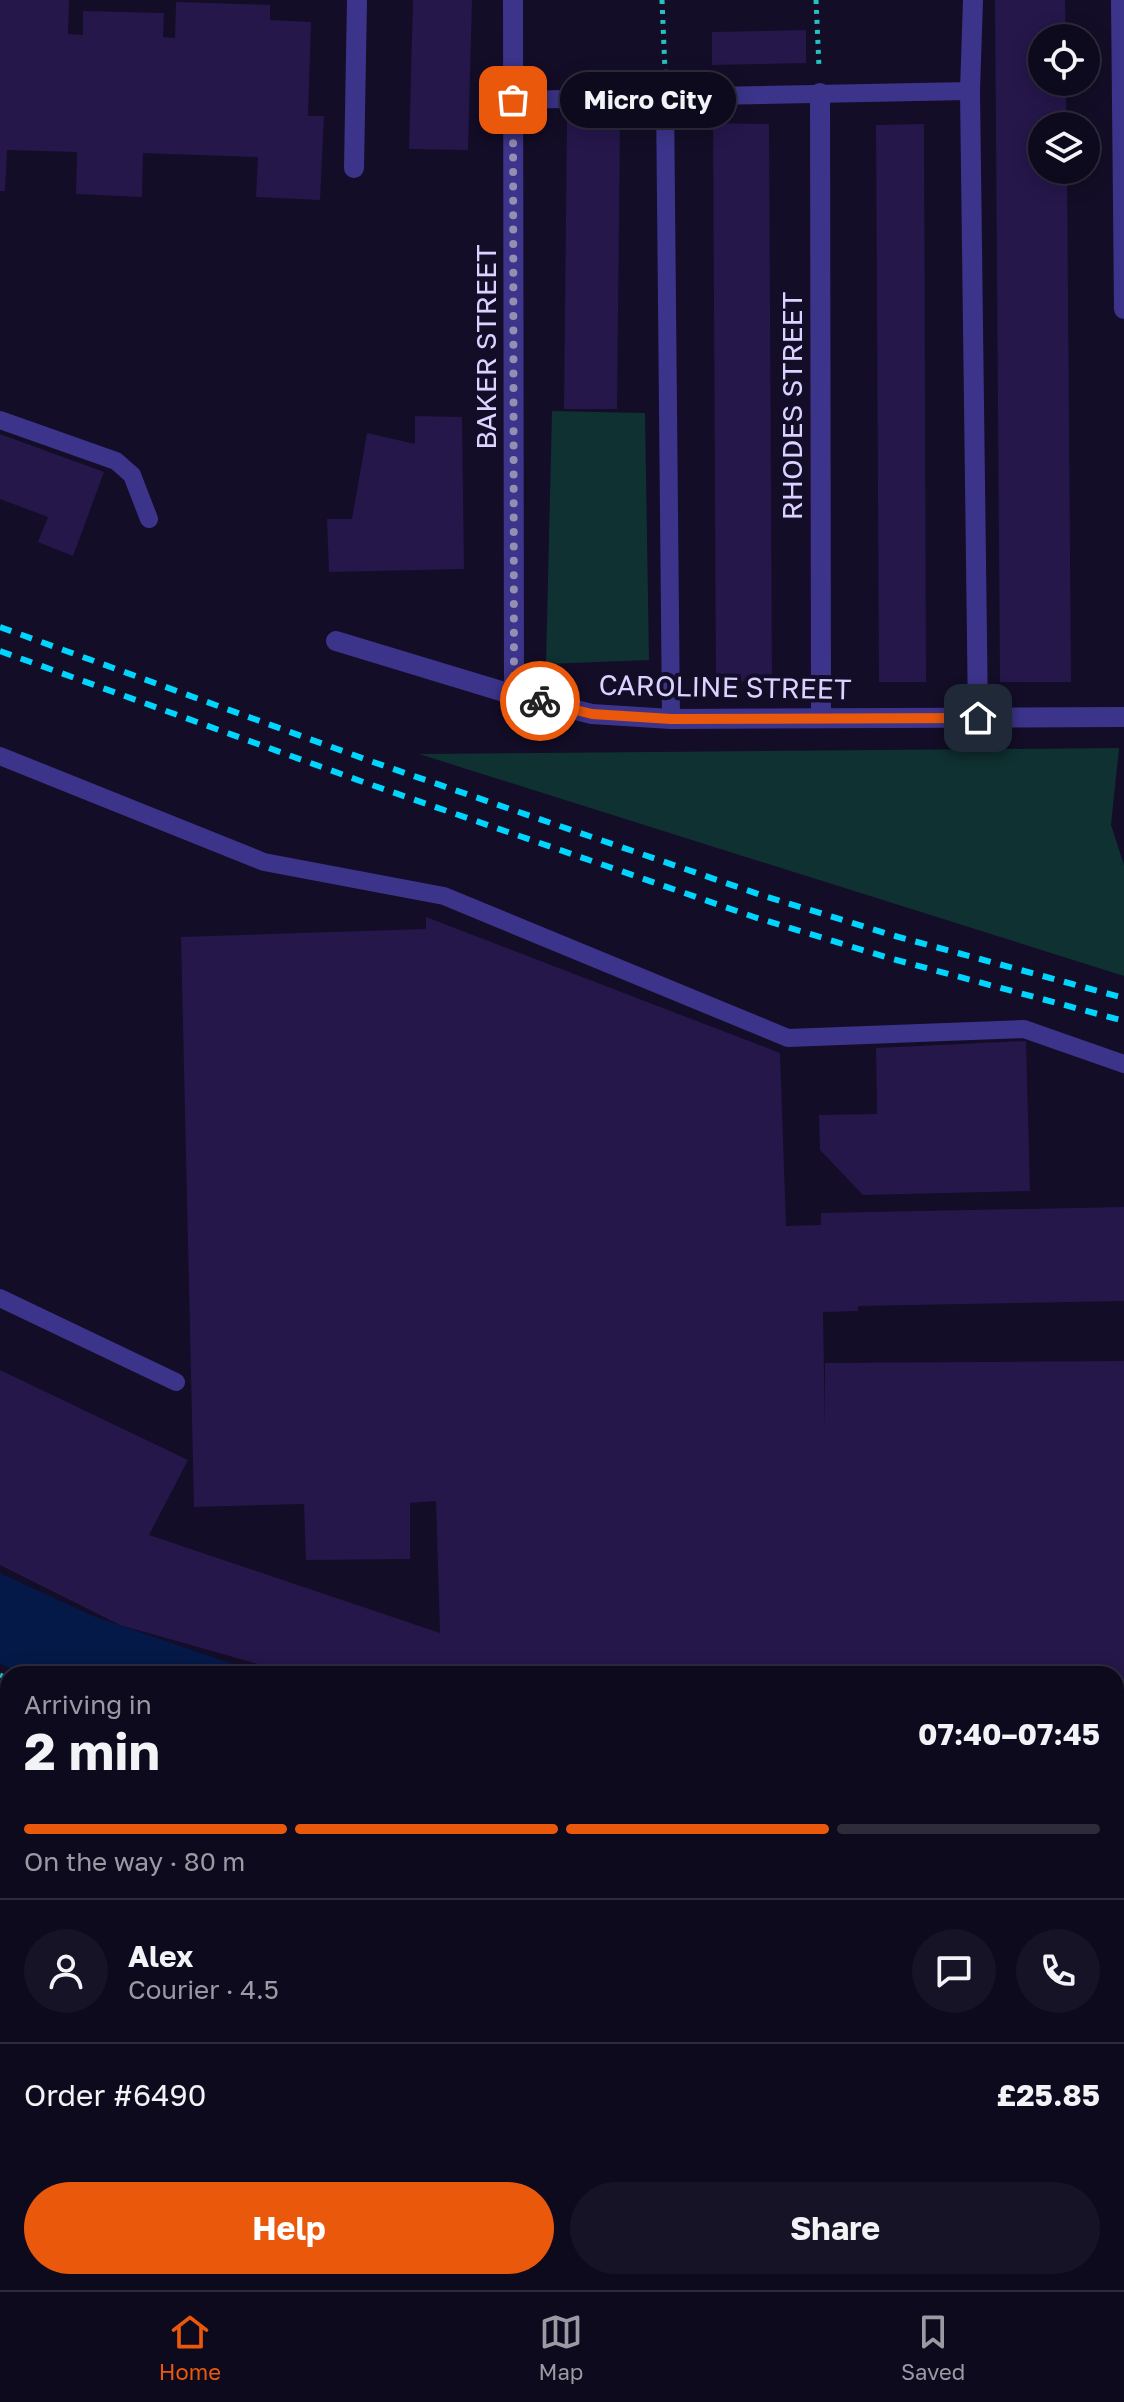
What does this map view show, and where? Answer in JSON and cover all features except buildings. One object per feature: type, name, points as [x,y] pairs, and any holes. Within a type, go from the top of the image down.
[{"type":"street","points":[[354,168],[357,0]]},
{"type":"street","name":"BAKER STREET","points":[[513,0],[514,695]]},
{"type":"street","points":[[973,0],[970,91],[978,718]]},
{"type":"street","points":[[1121,0],[1124,309]]},
{"type":"street","name":"RHODES STREET","points":[[820,93],[821,718]]},
{"type":"street","name":"CAROLINE STREET","points":[[336,641],[514,695],[592,714],[671,719],[1124,717]]},
{"type":"lane","points":[[513,100],[970,91]]},
{"type":"lane","points":[[665,96],[671,719]]},
{"type":"lane","points":[[0,420],[116,461],[132,475],[149,519]]},
{"type":"lane","points":[[0,756],[264,862],[444,896],[788,1038],[1024,1029],[1124,1064]]},
{"type":"lane","points":[[0,1298],[176,1382]]},
{"type":"path","points":[[662,0],[665,96]]},
{"type":"path","points":[[816,0],[820,93]]},
{"type":"green space","points":[[552,411],[645,413],[649,660],[546,664]]},
{"type":"green space","points":[[1119,748],[1111,825],[1124,865],[1124,976],[419,754]]},
{"type":"water","points":[[0,1573],[93,1616],[239,1666],[5,1666],[0,1664]]},
{"type":"railway","points":[[0,627],[373,762],[761,895],[895,936],[1124,998]]},
{"type":"railway","points":[[0,651],[366,783],[754,917],[889,958],[1124,1021]]},
{"type":"way so far","points":[[513,100],[514,695],[540,701]]},
{"type":"place","name":"Micro City","points":[[513,100]]},
{"type":"route","points":[[540,701],[592,714],[671,719],[978,718]]}]
